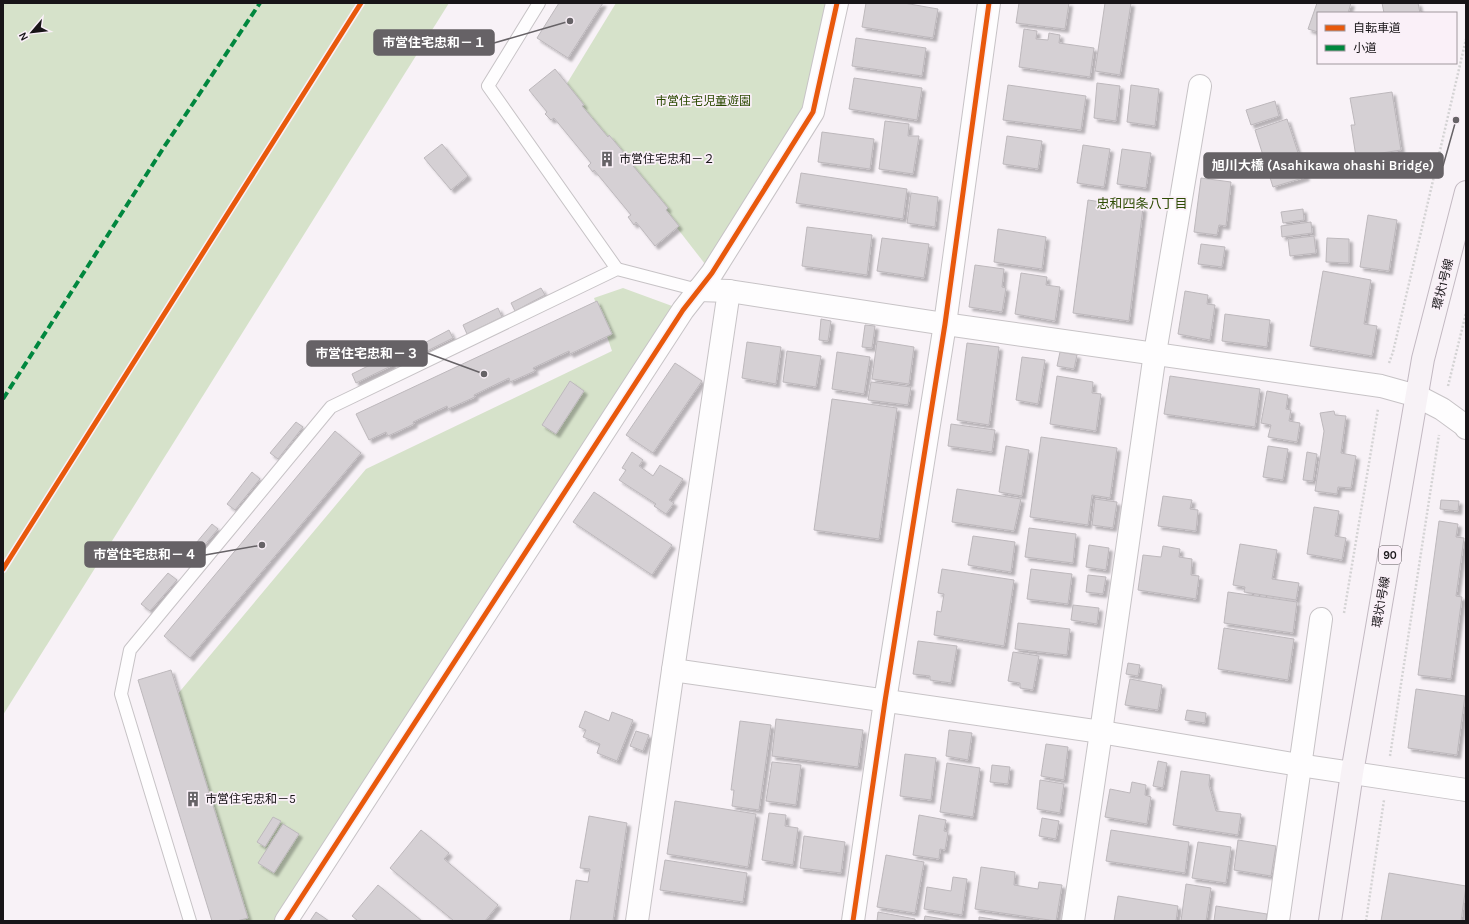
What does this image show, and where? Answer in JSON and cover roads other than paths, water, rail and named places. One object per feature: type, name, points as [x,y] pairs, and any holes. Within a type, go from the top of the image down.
[{"type":"main road","name":"環状1号線","points":[[1330,921],[1352,773],[1423,359],[1466,192]]},
{"type":"street","points":[[286,921],[683,310],[712,273],[813,112],[837,3]]},
{"type":"street","points":[[853,921],[885,701],[945,324],[989,3]]},
{"type":"street","points":[[1073,921],[1155,353],[1200,86]]},
{"type":"street","points":[[698,290],[729,292],[1381,386],[1417,396],[1442,409],[1466,428]]},
{"type":"street","points":[[637,921],[729,292]]},
{"type":"street","points":[[1278,921],[1321,619]]},
{"type":"street","points":[[673,670],[1101,732],[1387,779],[1466,790]]},
{"type":"lane","points":[[539,3],[488,86],[617,269],[698,290]]},
{"type":"lane","points":[[190,921],[121,694],[130,650],[331,407],[617,269]]},
{"type":"place","name":"市営住宅忠和－１","points":[[570,21]]},
{"type":"place","name":"旭川大橋 (Asahikawa ohashi Bridge)","points":[[1456,120]]},
{"type":"place","name":"市営住宅忠和－２","points":[[607,159]]},
{"type":"place","name":"市営住宅忠和－３","points":[[484,374]]},
{"type":"place","name":"市営住宅忠和－４","points":[[262,545]]},
{"type":"place","name":"市営住宅忠和－5","points":[[193,799]]},
{"type":"district","name":"忠和四条八丁目","points":[[1142,203]]},
{"type":"park label","name":"市営住宅児童遊園","points":[[703,101]]}]
